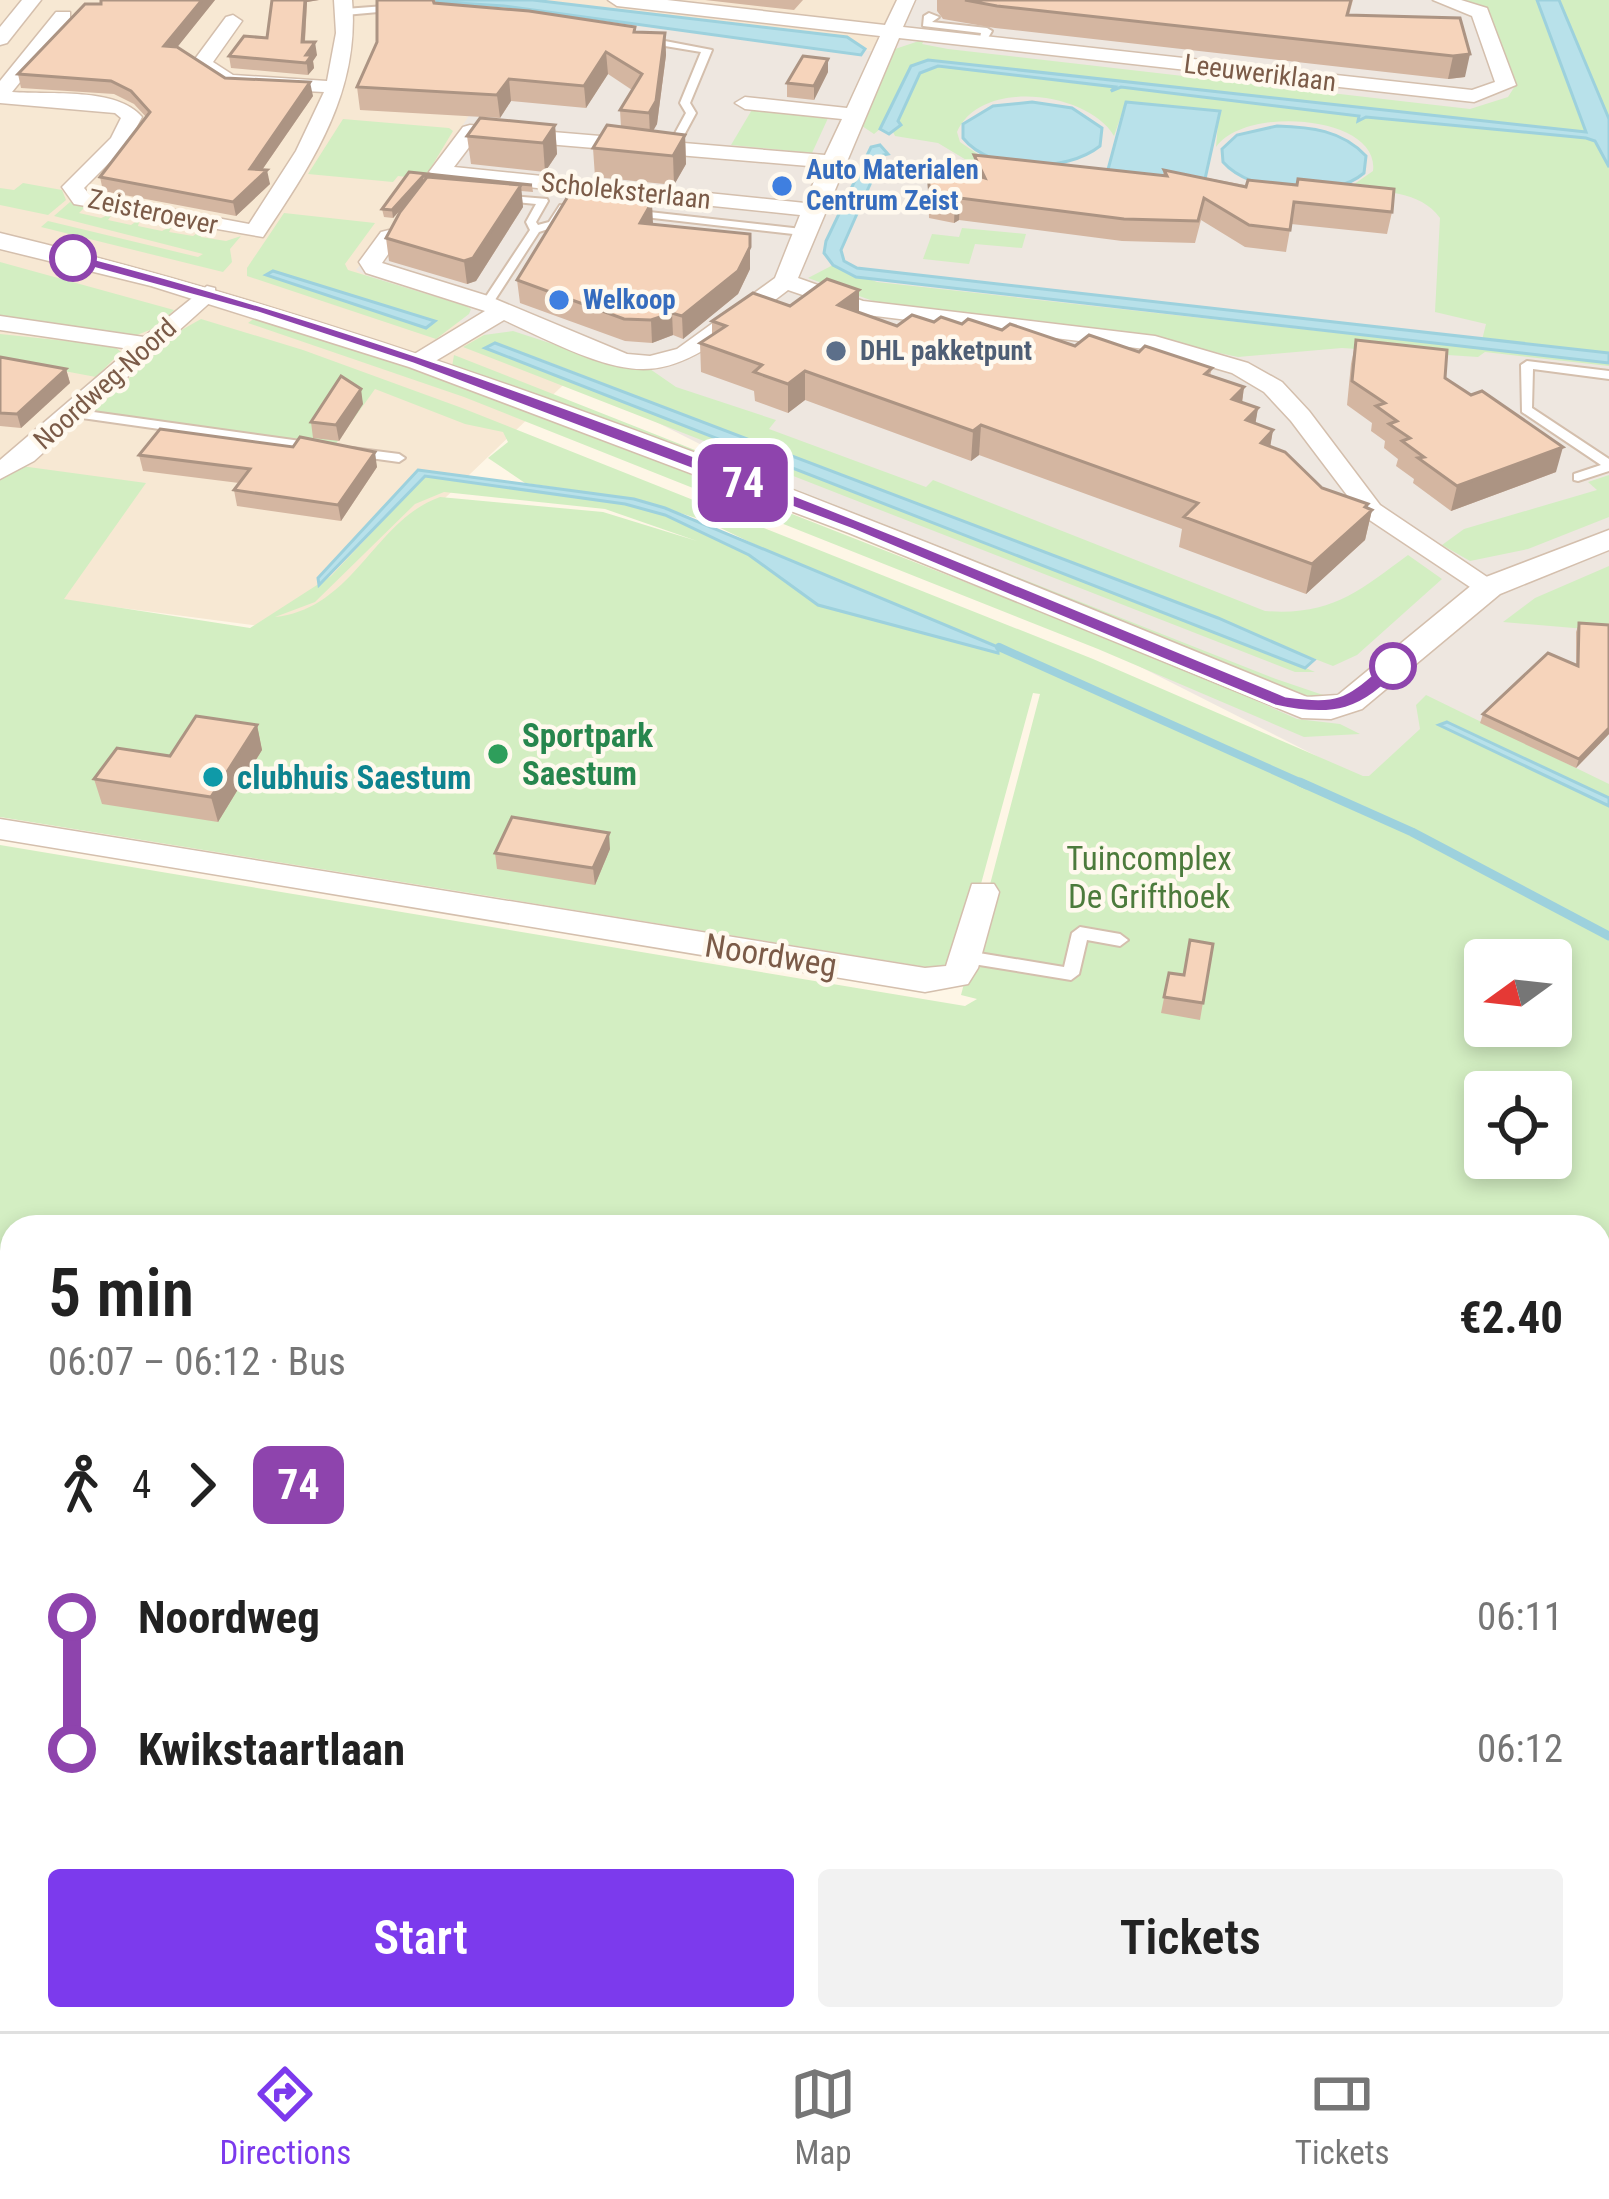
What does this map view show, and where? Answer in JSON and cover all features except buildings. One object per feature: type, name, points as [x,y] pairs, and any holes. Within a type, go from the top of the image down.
[{"type":"street","points":[[0,39],[32,0]]},
{"type":"street","name":"Leeuweriklaan","points":[[617,0],[1455,95],[1474,96],[1506,85],[1480,12],[1442,0]]},
{"type":"street","points":[[808,21],[815,0]]},
{"type":"street","points":[[394,230],[370,262],[374,268],[493,308],[617,358],[661,362],[685,353],[785,281],[811,210],[858,115],[906,0]]},
{"type":"street","points":[[232,21],[202,63],[228,82],[337,87],[346,49],[344,6]]},
{"type":"street","name":"Zeisteroever","points":[[0,95],[64,16]]},
{"type":"street","name":"Zeisteroever","points":[[0,95],[121,107],[132,117],[120,141],[73,187],[82,200],[254,232],[330,112],[337,87]]},
{"type":"street","points":[[745,103],[858,115]]},
{"type":"street","name":"Scholeksterlaan","points":[[672,148],[470,130],[440,172],[811,210]]},
{"type":"street","points":[[672,148],[834,163]]},
{"type":"street","points":[[0,241],[207,293],[419,361],[882,535],[1282,702],[1331,708],[1359,696],[1489,587],[1609,539]]},
{"type":"street","points":[[785,281],[859,307],[1154,343],[1240,368],[1274,387],[1371,510],[1489,587]]},
{"type":"street","name":"Noordweg-Noord","points":[[0,471],[25,456],[207,293]]},
{"type":"street","points":[[419,361],[493,308]]},
{"type":"street","points":[[0,322],[147,345]]},
{"type":"street","name":"Noordweg","points":[[0,829],[925,980],[957,976],[967,957]]},
{"type":"street","points":[[967,957],[983,892]]},
{"type":"lane","points":[[344,6],[421,10]]},
{"type":"lane","points":[[934,16],[926,24],[987,31],[982,41]]},
{"type":"lane","points":[[623,37],[707,50],[685,103],[691,112],[672,148]]},
{"type":"lane","points":[[472,195],[543,201],[531,222],[535,230]]},
{"type":"lane","points":[[493,308],[535,230],[553,224],[564,206],[588,209]]},
{"type":"lane","points":[[611,211],[802,232]]},
{"type":"lane","points":[[1609,375],[1527,365],[1526,410],[1609,466]]},
{"type":"lane","points":[[72,413],[399,458]]},
{"type":"lane","points":[[1578,477],[1609,466]]},
{"type":"lane","points":[[967,957],[1071,974],[1080,934],[1120,940]]},
{"type":"shaded area","points":[[0,0],[901,0],[883,52],[511,8],[487,98],[583,366],[305,632],[0,592]]},
{"type":"shaded area","points":[[906,0],[1463,0],[1555,13],[1609,129],[1609,904],[356,270],[419,195],[480,98],[508,18],[506,8],[883,52]]},
{"type":"green space","points":[[1464,0],[1537,0],[1586,132],[929,60],[911,66],[880,129],[874,134],[862,126],[895,49],[925,39],[922,44],[948,49],[1470,109],[1508,97],[1515,86],[1492,25]]},
{"type":"green space","points":[[1559,0],[1609,0],[1609,119]]},
{"type":"green space","points":[[938,66],[1361,116],[1357,121],[1366,117],[1593,139],[1609,167],[1609,353],[1482,340],[1486,324],[1435,312],[1440,218],[1411,197],[1350,187],[1373,171],[1369,152],[1356,138],[1334,128],[1308,122],[1254,125],[1231,134],[1216,147],[1219,111],[1126,102],[1114,136],[1082,109],[1060,101],[1011,97],[988,103],[957,132],[960,142],[979,155],[978,167],[938,143],[893,132],[920,73]]},
{"type":"green space","points":[[753,108],[829,116],[812,153],[731,145]]},
{"type":"green space","points":[[343,119],[453,131],[424,179],[398,176],[393,182],[308,174]]},
{"type":"green space","points":[[23,183],[62,190],[66,200],[48,215],[0,205],[0,188],[14,190]]},
{"type":"green space","points":[[70,202],[85,207],[79,213],[101,218],[113,213],[108,220],[131,225],[140,219],[138,226],[162,231],[173,225],[169,232],[193,236],[202,230],[201,237],[226,241],[241,236],[230,249],[232,262],[223,272],[41,227],[48,221],[198,257],[203,254],[54,216]]},
{"type":"green space","points":[[284,213],[375,223],[345,264],[348,270],[466,306],[471,309],[469,314],[436,339],[247,276],[247,268]]},
{"type":"green space","points":[[962,228],[1026,234],[1022,248],[975,244],[969,264],[923,259],[932,234],[959,237]]},
{"type":"green space","points":[[0,262],[174,310],[157,327],[137,335],[0,320]]},
{"type":"green space","points":[[833,265],[877,282],[1609,366],[1485,352],[1478,357],[1342,348],[1238,357],[1139,336],[893,308],[808,278]]},
{"type":"green space","points":[[256,317],[292,325],[525,409],[1176,665],[1297,719],[1340,724],[1360,734],[1304,737],[1098,649],[464,397],[248,323]]},
{"type":"green space","name":"Tuincomplex De Grifthoek","points":[[201,319],[462,408],[1093,659],[1363,776],[1369,776],[1420,729],[1416,705],[1426,695],[1609,784],[1609,798],[1439,725],[1609,806],[1609,1215],[0,1215],[0,845],[965,1006],[977,999],[961,995],[1040,694],[1033,693],[957,972],[0,817],[0,479],[21,466],[146,483],[64,599],[250,628],[331,576],[425,476],[625,504],[665,515],[749,555],[818,605],[998,652],[998,646],[810,571],[706,521],[634,499],[525,483],[488,458],[508,442],[503,432],[465,424],[375,389],[335,445],[93,412],[178,332]],"holes":[[[444,492],[605,509],[697,541],[603,512],[440,497],[397,524],[325,598],[302,610],[275,617],[315,602],[415,504]]]},
{"type":"green space","points":[[513,331],[629,369],[650,369],[676,387],[776,420],[769,429],[926,487],[933,480],[1265,611],[1308,610],[1343,599],[1408,555],[1442,579],[1357,655],[1333,666],[538,358],[487,348],[1210,627],[1315,672],[1295,672],[463,347],[484,335]]},
{"type":"green space","points":[[0,334],[114,346],[121,352],[96,377],[0,359]]},
{"type":"green space","points":[[454,355],[1329,697],[1310,699],[452,367]]},
{"type":"green space","points":[[1609,475],[1609,517],[1528,549],[1470,561],[1442,545],[1464,529],[1597,490],[1588,482]]},
{"type":"green space","points":[[1609,566],[1609,631],[1503,622],[1535,598]]},
{"type":"water","points":[[410,0],[533,0],[847,37],[865,49],[861,55],[504,6]]},
{"type":"water","points":[[1537,0],[1559,0],[1609,119],[1609,167],[1595,141],[1586,138],[1366,117],[1358,121],[1359,116],[1121,87],[1111,91],[1115,87],[938,66],[920,73],[898,121],[901,125],[889,134],[880,129],[911,66],[928,60],[1586,132]]},
{"type":"water","points":[[1032,102],[1072,108],[1102,128],[1100,146],[1068,161],[1029,165],[991,158],[963,138],[963,124],[993,106]]},
{"type":"water","points":[[1126,102],[1220,111],[1203,188],[1106,177]]},
{"type":"water","points":[[1277,126],[1313,129],[1347,140],[1366,156],[1364,173],[1332,188],[1292,190],[1252,181],[1223,162],[1222,149],[1237,135]]},
{"type":"water","points":[[880,145],[888,154],[883,155],[841,250],[844,261],[857,268],[1609,353],[1609,363],[856,277],[833,265],[824,253],[826,241],[871,147]]},
{"type":"water","points":[[273,271],[435,321],[426,328],[266,275]]},
{"type":"water","points":[[495,343],[1218,618],[1314,660],[1305,668],[485,348]]},
{"type":"water","points":[[418,470],[634,499],[665,508],[998,647],[998,653],[818,605],[749,555],[665,515],[625,504],[425,476],[319,585],[318,578]]},
{"type":"water","points":[[1447,722],[1609,798],[1609,806],[1439,725]]},
{"type":"waterway","points":[[999,647],[1306,785]]},
{"type":"waterway","points":[[1300,782],[1412,832],[1609,936]]},
{"type":"bus line","name":"74","points":[[73,258],[264,309],[419,361],[860,526],[1282,702],[1318,710],[1350,702],[1393,666]]},
{"type":"place","name":"Auto Materialen Centrum Zeist","points":[[782,186]]},
{"type":"place","name":"Welkoop","points":[[559,300]]},
{"type":"place","name":"DHL pakketpunt","points":[[836,351]]},
{"type":"place","name":"Sportpark Saestum","points":[[498,754]]},
{"type":"place","name":"clubhuis Saestum","points":[[213,777]]}]
